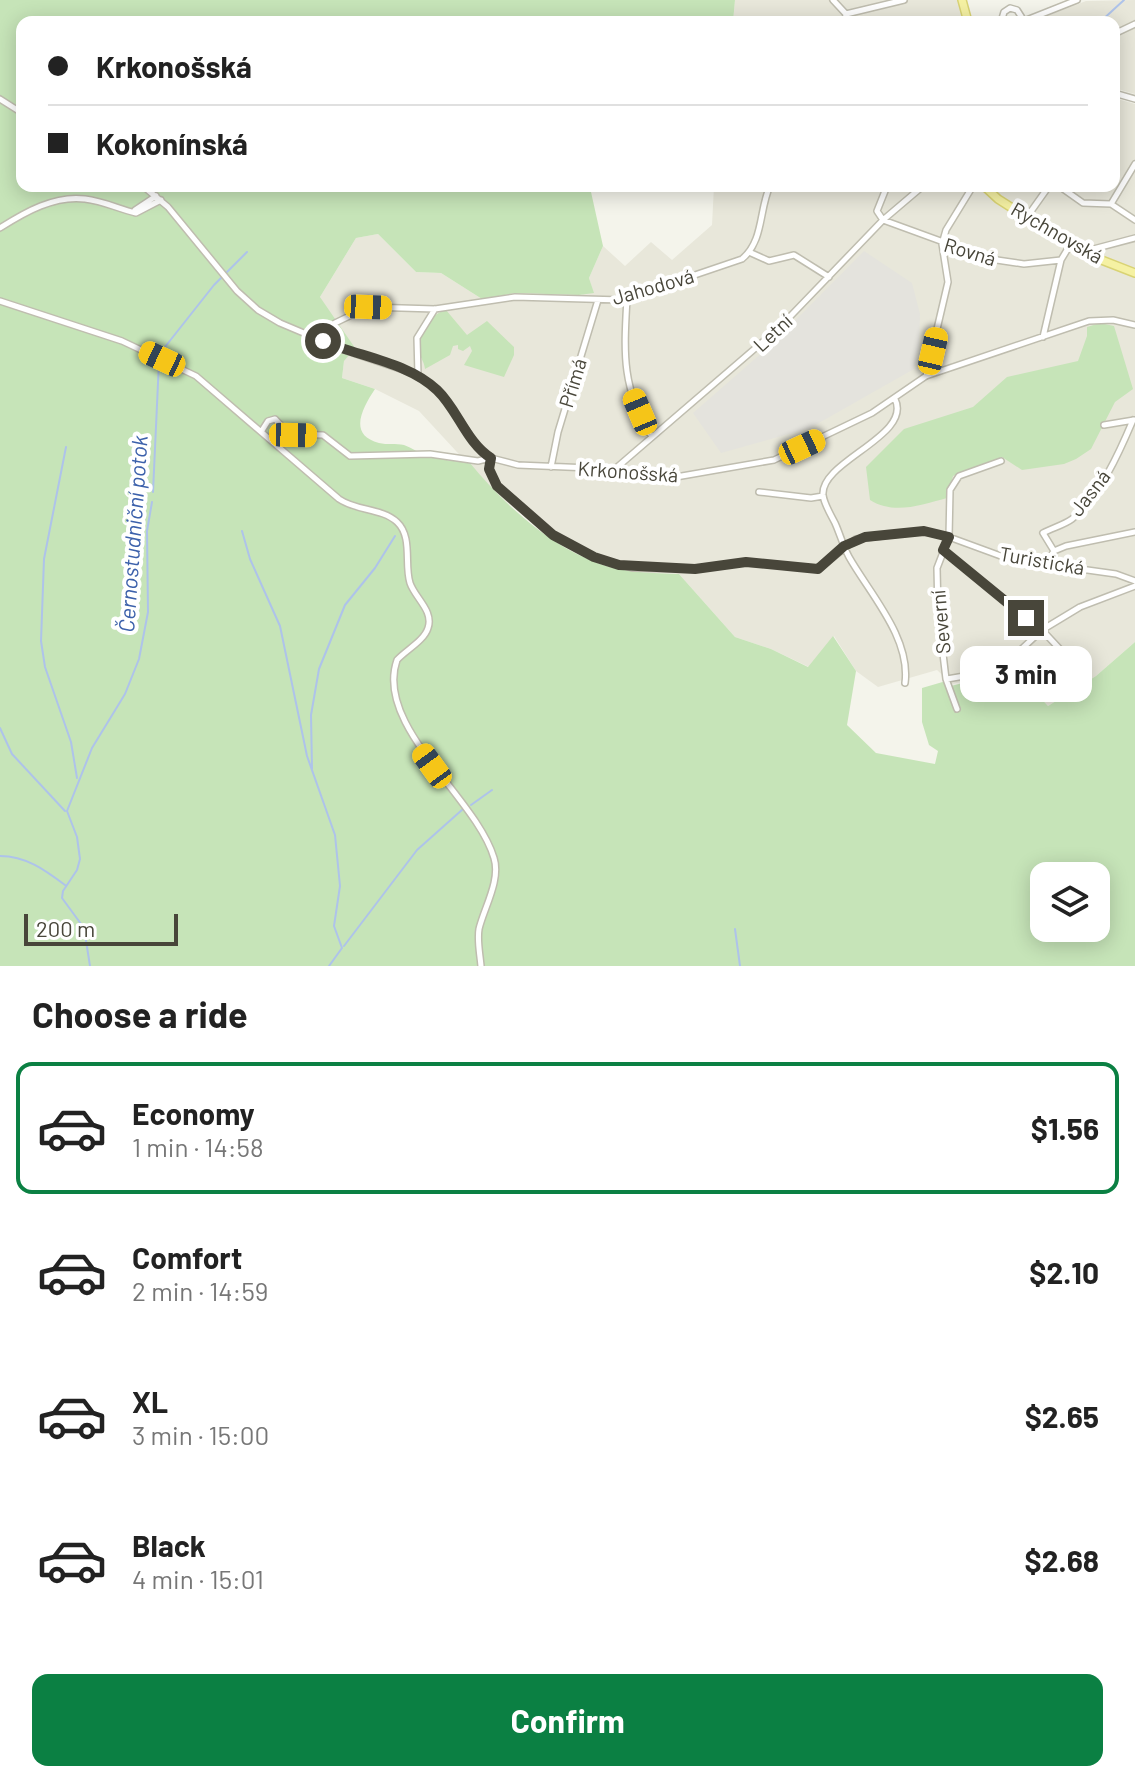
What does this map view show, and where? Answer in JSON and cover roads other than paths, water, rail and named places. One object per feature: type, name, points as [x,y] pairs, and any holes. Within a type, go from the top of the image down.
[{"type":"main road","name":"Rychnovská","points":[[992,192],[1026,218],[1081,252],[1135,273]]},
{"type":"street","points":[[833,0],[846,14],[904,0]]},
{"type":"street","points":[[1038,16],[1077,0]]},
{"type":"street","points":[[1003,16],[1010,8],[1017,10],[1020,16]]},
{"type":"street","points":[[1120,189],[1135,164]]},
{"type":"street","points":[[144,192],[145,202]]},
{"type":"street","points":[[150,192],[237,291],[258,310],[280,323],[344,350],[418,375],[441,393],[474,443],[491,458]]},
{"type":"street","points":[[769,192],[759,232],[749,252],[769,261],[794,255],[829,277]]},
{"type":"street","points":[[883,220],[877,211],[885,192]]},
{"type":"street","name":"Letní","points":[[614,469],[780,327],[883,220],[916,192]]},
{"type":"street","points":[[926,376],[948,287],[942,244],[946,230],[969,192]]},
{"type":"street","points":[[1026,218],[1045,192]]},
{"type":"street","points":[[1067,192],[1083,203],[1111,204],[1135,220]]},
{"type":"street","points":[[1111,204],[1118,192]]},
{"type":"street","points":[[130,212],[158,198]]},
{"type":"street","points":[[0,228],[34,208],[74,199],[97,201],[130,212],[143,211],[158,198]]},
{"type":"street","name":"Rovná","points":[[883,220],[942,244],[1006,262],[1039,265],[1061,260]]},
{"type":"street","points":[[1081,252],[1135,238]]},
{"type":"street","points":[[1043,337],[1061,260],[1070,245]]},
{"type":"street","name":"Jahodová","points":[[335,323],[368,307],[435,309],[515,297],[627,298],[734,263],[749,252]]},
{"type":"street","points":[[627,298],[624,366],[632,394],[652,437]]},
{"type":"street","name":"Přímá","points":[[551,467],[561,421],[598,300]]},
{"type":"street","points":[[0,301],[122,341],[182,369],[206,383],[234,411],[348,506],[390,517],[402,529],[411,585],[426,610],[429,624],[425,635],[397,660],[395,684],[399,706],[417,745],[464,802],[494,857],[494,879],[478,933],[481,966]]},
{"type":"street","points":[[418,375],[417,338],[435,309]]},
{"type":"street","name":"Krkonošská","points":[[491,458],[518,465],[614,469],[676,477],[774,460],[872,413],[926,376],[1095,320],[1135,325]]},
{"type":"street","points":[[895,399],[898,410],[895,417],[871,445],[832,474],[825,484],[823,496],[844,546],[891,626],[907,672],[905,683]]},
{"type":"street","points":[[261,432],[268,421],[275,419],[289,434],[323,435],[350,456],[430,454],[478,461],[491,458]]},
{"type":"street","points":[[1104,425],[1134,420]]},
{"type":"street","name":"Jasná","points":[[1054,551],[1043,533],[1071,520],[1085,506],[1118,456],[1134,420]]},
{"type":"street","name":"Turistická","points":[[491,458],[489,469],[497,486],[553,535],[594,557],[619,565],[695,569],[746,562],[818,569],[856,539],[924,531],[949,537],[1000,557],[1116,574],[1135,583]]},
{"type":"street","points":[[949,537],[953,482],[959,476],[1001,461]]},
{"type":"street","points":[[759,492],[811,498],[823,496]]},
{"type":"street","points":[[1047,563],[1054,551],[1135,532]]},
{"type":"street","name":"Severní","points":[[949,537],[937,568],[938,612],[946,679],[957,709]]},
{"type":"street","points":[[943,550],[1042,630],[1084,675]]},
{"type":"street","points":[[946,679],[999,670],[1042,630],[1080,607],[1135,583]]},
{"type":"waterway","points":[[1107,16],[1124,0]]},
{"type":"waterway","name":"Černostudniční potok","points":[[161,352],[214,285],[247,252]]},
{"type":"waterway","name":"Černostudniční potok","points":[[153,492],[159,361]]},
{"type":"waterway","points":[[66,447],[44,559],[41,641],[45,667],[71,742],[77,778]]},
{"type":"waterway","name":"Černostudniční potok","points":[[90,966],[84,928],[62,898],[80,859],[77,837],[67,811],[92,748],[125,694],[139,659],[148,612],[147,531],[152,502]]},
{"type":"waterway","points":[[242,531],[250,559],[280,626],[307,756],[335,835],[340,886],[334,926],[342,948],[329,966]]},
{"type":"waterway","points":[[312,769],[311,715],[319,669],[345,605],[375,568],[395,536]]},
{"type":"waterway","points":[[0,728],[12,754],[65,811]]},
{"type":"waterway","points":[[471,805],[492,790]]},
{"type":"waterway","points":[[344,946],[417,850],[463,809]]},
{"type":"waterway","points":[[0,856],[27,861],[65,885]]},
{"type":"waterway","points":[[735,929],[740,966]]}]
